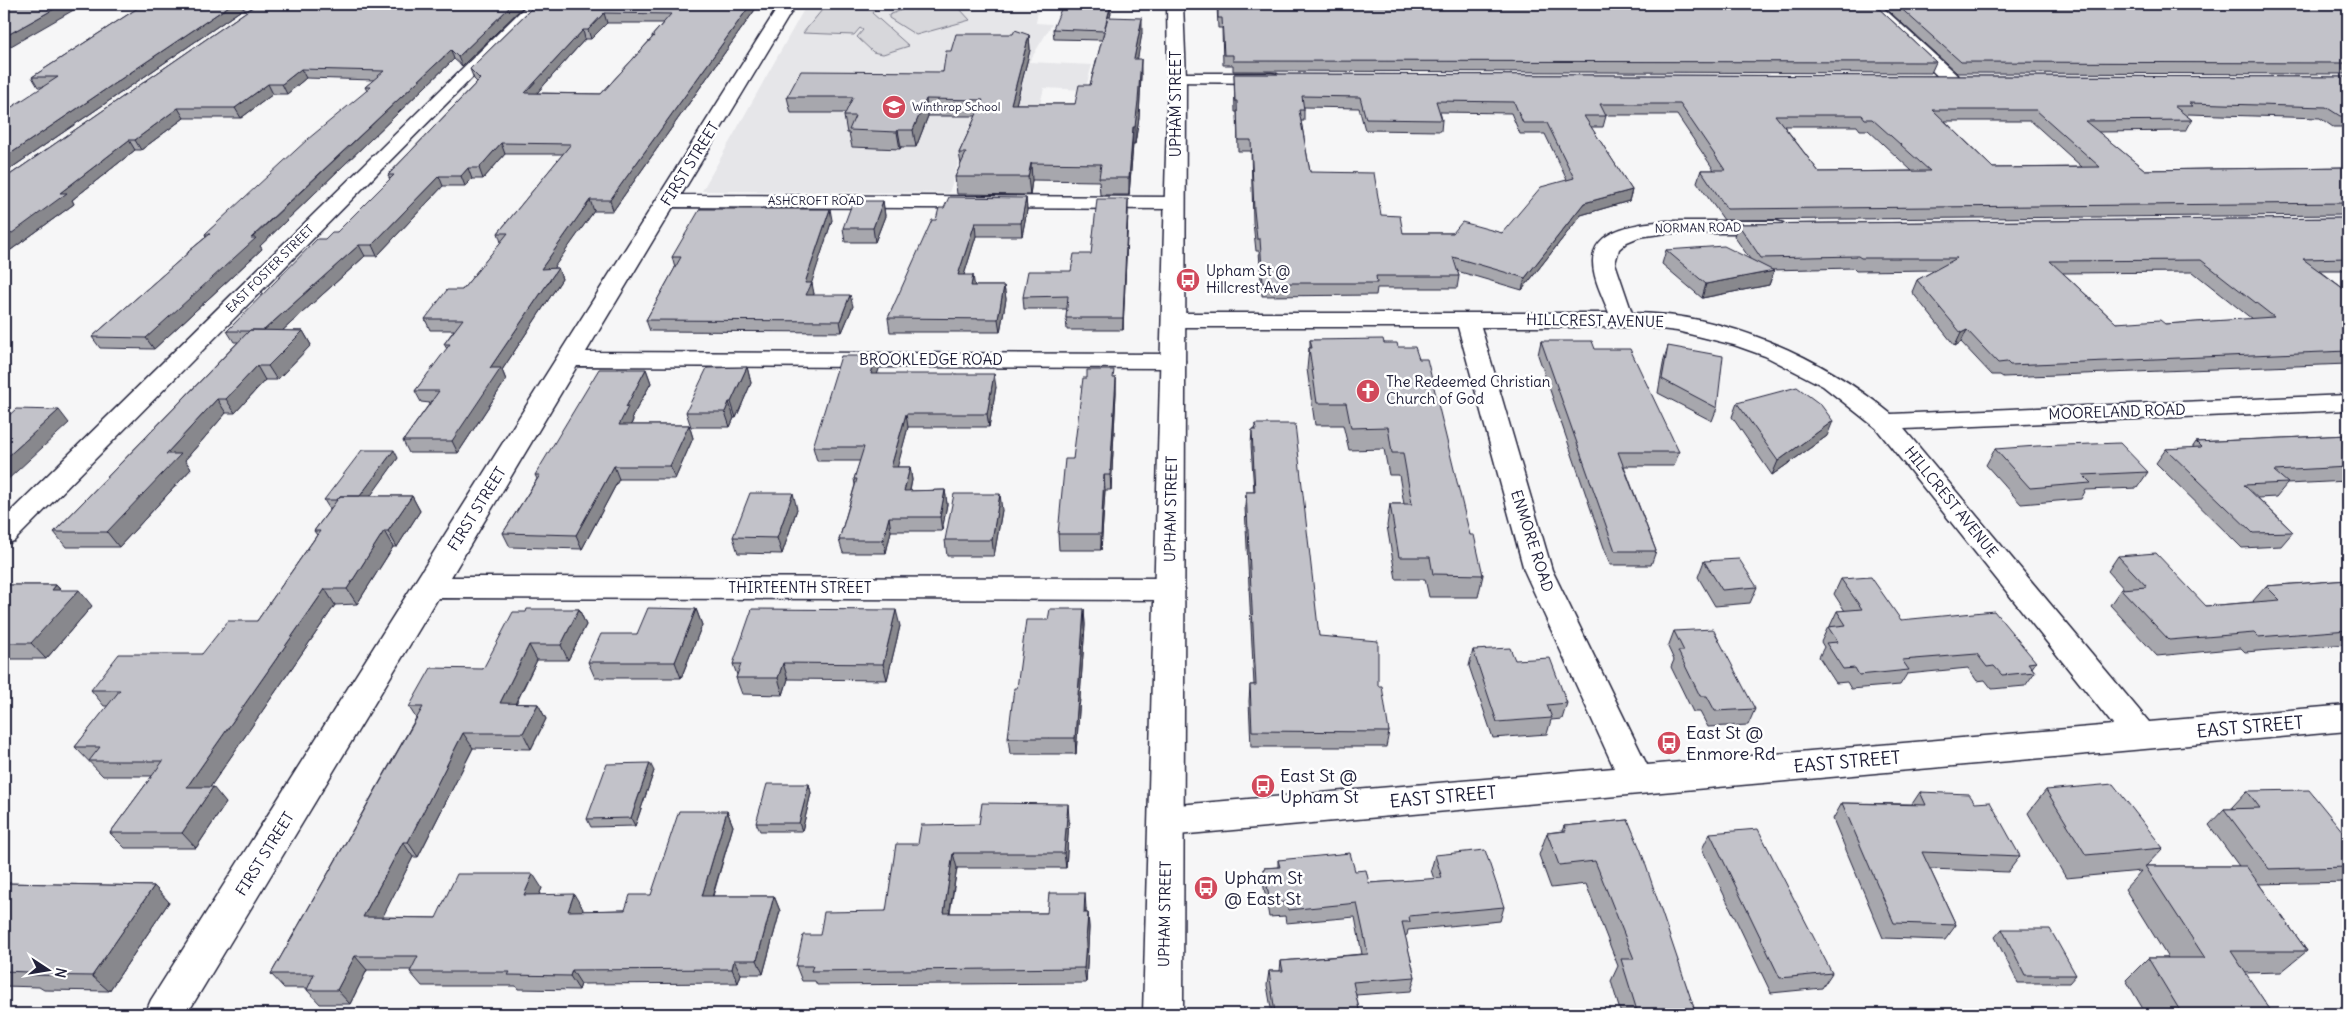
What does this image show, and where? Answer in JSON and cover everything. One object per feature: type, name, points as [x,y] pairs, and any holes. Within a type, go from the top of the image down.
[{"type":"street","name":"EAST FOSTER STREET","points":[[4,534],[537,4]]},
{"type":"street","name":"FIRST STREET","points":[[165,1014],[788,4]]},
{"type":"street","name":"UPHAM STREET","points":[[1163,1014],[1177,78],[1175,4]]},
{"type":"street","points":[[1870,4],[1953,81]]},
{"type":"street","points":[[1177,78],[1286,78]]},
{"type":"street","points":[[1933,81],[1972,81]]},
{"type":"street","name":"ASHCROFT ROAD","points":[[667,201],[1175,203]]},
{"type":"street","name":"NORMAN ROAD","points":[[1623,319],[1604,263],[1606,250],[1621,237],[1640,230],[1663,227],[1792,226]]},
{"type":"street","name":"ENMORE ROAD","points":[[1467,319],[1538,570],[1637,780]]},
{"type":"street","name":"HILLCREST AVENUE","points":[[1173,320],[1623,319],[1689,326],[1733,336],[1776,351],[1836,382],[1854,394],[1885,422],[2141,736]]},
{"type":"street","name":"BROOKLEDGE ROAD","points":[[570,359],[1173,361]]},
{"type":"street","name":"MOORELAND ROAD","points":[[1885,422],[2348,402]]},
{"type":"street","name":"THIRTEENTH STREET","points":[[430,587],[1170,589]]},
{"type":"street","name":"EAST STREET","points":[[1166,821],[2348,718]]},
{"type":"shaded area","name":"Winthrop School","points":[[807,4],[901,4],[1038,11],[1036,23],[1052,24],[1029,62],[1092,65],[1085,90],[1044,88],[1035,125],[970,125],[949,193],[702,191]]},
{"type":"shaded area","points":[[827,4],[877,6],[872,13],[909,46],[883,54],[873,52],[857,37],[863,30],[860,28],[854,35],[803,33]]},
{"type":"shaded area","points":[[909,7],[960,9],[970,20],[916,35],[889,18],[889,15]]},
{"type":"building","points":[[4,4],[63,4],[4,37]]},
{"type":"building","points":[[144,4],[232,4],[4,158],[4,112],[58,77],[32,77]]},
{"type":"building","points":[[257,4],[513,4],[458,57],[451,50],[251,238],[256,238],[146,338],[92,337],[210,234],[205,234],[308,139],[371,87],[365,87],[384,71],[301,69],[282,84],[268,84],[235,108],[178,108],[135,140],[129,140],[60,193],[67,193],[4,239],[4,179]]},
{"type":"building","points":[[536,4],[751,4],[610,200],[590,200],[541,269],[558,268],[490,368],[501,368],[452,441],[403,441],[439,391],[415,391],[450,344],[444,344],[463,319],[425,319],[447,290],[462,290],[508,233],[498,233],[571,144],[501,143],[479,168],[468,168],[461,176],[439,176],[372,245],[359,245],[264,330],[227,331],[317,239],[325,239],[332,232],[337,232],[394,175],[388,175],[480,79],[470,69]],"holes":[[[604,13],[671,14],[652,36],[654,36],[601,94],[525,93],[583,30],[588,30]]]},
{"type":"building","points":[[1063,4],[1111,4],[1104,31],[1053,29]]},
{"type":"building","points":[[1218,4],[1874,4],[1936,62],[1233,61],[1233,55],[1224,55],[1222,18],[1218,18]]},
{"type":"building","points":[[1896,4],[2348,4],[2348,63],[1961,62]]},
{"type":"building","points":[[1108,17],[1142,18],[1134,59],[1141,59],[1129,178],[1099,178],[1101,164],[1031,163],[1028,177],[955,177],[966,153],[959,153],[983,100],[926,99],[913,130],[898,130],[897,132],[849,130],[855,116],[844,116],[853,97],[787,97],[801,71],[943,72],[946,51],[951,51],[956,34],[1013,34],[1015,30],[1029,35],[1011,104],[1075,104],[1079,85],[1090,85]]},
{"type":"building","points":[[1234,74],[2348,77],[2348,116],[2340,116],[2326,107],[2189,103],[2193,106],[2174,106],[2192,120],[2085,121],[2145,170],[2348,167],[2348,203],[1727,209],[1701,170],[1725,170],[1680,104],[1600,104],[1606,116],[1584,116],[1632,190],[1584,203],[1525,278],[1453,257],[1459,276],[1376,276],[1377,283],[1263,283],[1260,239],[1257,239],[1254,210],[1251,140],[1238,140],[1237,101],[1235,101]],"holes":[[[1302,96],[1360,97],[1366,119],[1442,120],[1436,101],[1514,102],[1523,123],[1547,123],[1574,178],[1541,187],[1502,233],[1462,222],[1453,233],[1403,233],[1400,216],[1381,215],[1374,173],[1310,172],[1299,110],[1304,110]],[[1933,110],[2036,110],[2100,167],[1993,168]],[[1775,115],[1862,115],[1865,119],[1872,119],[1930,171],[1819,172]]]},
{"type":"building","points":[[949,197],[1026,198],[1021,223],[975,223],[958,275],[973,275],[971,286],[1004,286],[998,319],[888,318],[932,220],[936,220],[939,208],[944,208]]},
{"type":"building","points":[[1097,199],[1128,199],[1123,318],[1066,318],[1068,296],[1023,297],[1028,271],[1071,271],[1074,254],[1091,254]]},
{"type":"building","points":[[853,201],[883,201],[873,228],[843,228]]},
{"type":"building","points":[[700,209],[830,209],[805,283],[812,283],[806,295],[850,295],[840,321],[646,320],[681,257],[672,257]]},
{"type":"building","points":[[2348,218],[2348,258],[2303,259],[2348,292],[2348,351],[2010,365],[2007,362],[1998,363],[1967,330],[1961,333],[1917,280],[1957,258],[1861,258],[1858,256],[1761,258],[1738,224]],"holes":[[[2201,260],[2274,317],[2165,324],[2160,320],[2116,323],[2050,261]]]},
{"type":"building","points":[[1724,246],[1774,271],[1706,284],[1666,250]]},
{"type":"building","points":[[250,330],[303,331],[268,366],[257,366],[226,399],[217,399],[166,454],[181,454],[107,532],[54,532]]},
{"type":"building","points":[[1383,339],[1384,343],[1397,343],[1398,347],[1415,347],[1419,359],[1427,359],[1470,535],[1474,535],[1483,575],[1433,574],[1430,557],[1399,557],[1390,504],[1412,504],[1403,453],[1392,453],[1388,427],[1351,428],[1346,403],[1317,403],[1309,348],[1312,348],[1310,340]]},
{"type":"building","points":[[1541,341],[1592,341],[1595,349],[1630,349],[1679,452],[1618,452],[1656,551],[1615,551]]},
{"type":"building","points":[[1668,346],[1723,356],[1717,408],[1662,379]]},
{"type":"building","points":[[841,356],[876,356],[871,374],[994,374],[987,414],[906,414],[891,467],[910,467],[904,491],[945,490],[940,517],[889,517],[883,540],[839,540],[857,479],[854,479],[864,447],[813,447]]},
{"type":"building","points":[[747,367],[725,412],[686,412],[707,368]]},
{"type":"building","points":[[599,369],[646,369],[626,407],[628,407],[619,425],[689,425],[670,466],[614,466],[576,535],[503,533],[540,475],[535,475]]},
{"type":"building","points":[[1087,370],[1114,370],[1113,378],[1116,378],[1110,475],[1104,475],[1101,534],[1058,534],[1065,459],[1073,459],[1083,378],[1087,378]]},
{"type":"building","points":[[1797,387],[1821,405],[1833,421],[1778,461],[1737,403]]},
{"type":"building","points":[[16,409],[59,410],[4,460],[4,420]]},
{"type":"building","points":[[1255,424],[1295,424],[1319,636],[1378,641],[1378,686],[1382,686],[1389,732],[1252,731],[1250,685],[1256,685],[1246,492],[1255,492],[1252,430],[1256,430]]},
{"type":"building","points":[[2348,435],[2348,467],[2274,471],[2288,483],[2244,485],[2293,532],[2253,533],[2166,449],[2201,447],[2196,442]]},
{"type":"building","points":[[2120,443],[2148,472],[2083,475],[2091,483],[2030,488],[1995,449],[2037,446]]},
{"type":"building","points":[[362,450],[394,450],[360,496],[340,496],[337,500],[324,500]]},
{"type":"building","points":[[750,493],[793,493],[777,538],[733,537]]},
{"type":"building","points":[[954,494],[1000,494],[992,540],[945,540]]},
{"type":"building","points":[[340,496],[412,496],[388,531],[384,531],[347,589],[325,589],[187,787],[213,787],[182,833],[110,833],[163,761],[89,761],[100,747],[75,747],[120,690],[91,690],[119,654],[202,654],[228,621],[257,621],[320,531],[314,531]]},
{"type":"building","points":[[2156,553],[2206,606],[2280,600],[2266,586],[2348,580],[2348,630],[2258,637],[2254,633],[2169,640],[2121,589],[2147,587],[2118,556]]},
{"type":"building","points":[[1739,559],[1757,587],[1722,590],[1704,561]]},
{"type":"building","points":[[1871,577],[1901,620],[1994,611],[2036,662],[2028,663],[2035,672],[2002,675],[1994,666],[1987,667],[1977,654],[1902,660],[1909,670],[1859,675],[1855,668],[1843,669],[1826,643],[1838,642],[1828,627],[1846,625],[1837,611],[1862,609],[1841,579]]},
{"type":"building","points":[[4,585],[56,585],[52,590],[79,590],[31,643],[4,643]]},
{"type":"building","points":[[648,608],[696,609],[675,662],[588,662],[601,634],[637,634]]},
{"type":"building","points":[[527,609],[579,609],[561,645],[529,645],[500,703],[538,704],[523,733],[463,733],[408,842],[403,842],[363,917],[436,918],[457,874],[533,874],[524,895],[574,894],[568,911],[625,910],[630,895],[651,895],[679,811],[727,811],[702,896],[774,896],[757,960],[734,960],[732,969],[572,970],[570,976],[508,975],[510,972],[410,972],[418,956],[355,956],[337,990],[307,990],[314,974],[271,974],[423,707],[409,707],[431,668],[483,669],[513,612],[526,612]]},
{"type":"building","points":[[752,609],[896,610],[883,664],[783,663],[778,678],[736,678],[741,664],[733,664]]},
{"type":"building","points":[[1050,609],[1084,609],[1075,738],[1008,738],[1014,688],[1017,688],[1026,620],[1048,620]]},
{"type":"building","points":[[1713,629],[1755,709],[1715,711],[1707,696],[1700,696],[1678,651],[1684,651],[1674,631]]},
{"type":"building","points":[[1510,648],[1515,660],[1550,658],[1567,703],[1547,705],[1552,718],[1497,722],[1473,650]]},
{"type":"building","points":[[650,763],[631,818],[587,819],[607,764]]},
{"type":"building","points":[[767,784],[809,784],[799,823],[756,823]]},
{"type":"building","points":[[2113,784],[2163,848],[2086,855],[2046,790]]},
{"type":"building","points":[[2309,790],[2348,838],[2348,867],[2269,869],[2224,809],[2260,808],[2247,791]]},
{"type":"building","points":[[1920,792],[1969,794],[1975,803],[1990,802],[2020,856],[1922,852],[1956,925],[1894,923],[1842,803],[1926,805]]},
{"type":"building","points":[[982,803],[1068,804],[1064,853],[953,853],[944,913],[1047,913],[1049,893],[1085,893],[1084,913],[1088,913],[1084,968],[811,971],[813,966],[796,966],[803,935],[820,935],[824,912],[886,911],[896,844],[918,844],[921,825],[979,824]]},
{"type":"building","points":[[1628,820],[1641,851],[1696,1014],[1638,1014],[1621,959],[1634,959],[1595,861],[1559,865],[1547,833],[1566,831],[1564,826]]},
{"type":"building","points":[[1758,829],[1832,973],[1780,978],[1710,833]]},
{"type":"building","points":[[1485,850],[1504,907],[1409,916],[1410,922],[1402,922],[1415,977],[1353,982],[1360,1014],[1290,1014],[1289,1011],[1275,1013],[1269,971],[1283,971],[1281,961],[1368,954],[1357,903],[1288,910],[1287,902],[1270,903],[1264,868],[1280,867],[1278,860],[1350,853],[1355,871],[1366,870],[1369,883],[1442,878],[1435,855]]},
{"type":"building","points":[[2145,866],[2246,866],[2307,951],[2231,951],[2273,1014],[2182,1014],[2148,958],[2205,958]]},
{"type":"building","points":[[4,883],[154,886],[92,976],[25,975],[28,972],[4,971]]},
{"type":"building","points":[[2002,929],[2050,929],[2076,975],[2025,975]]},
{"type":"place","name":"Winthrop School","points":[[894,107]]},
{"type":"place","name":"Upham St @ Hillcrest Ave","points":[[1188,280]]},
{"type":"place","name":"The Redeemed Christian Church of God","points":[[1368,391]]},
{"type":"place","name":"East St @ Enmore Rd","points":[[1669,743]]},
{"type":"place","name":"East St @ Upham St","points":[[1263,786]]},
{"type":"place","name":"Upham St @ East St","points":[[1206,888]]}]
